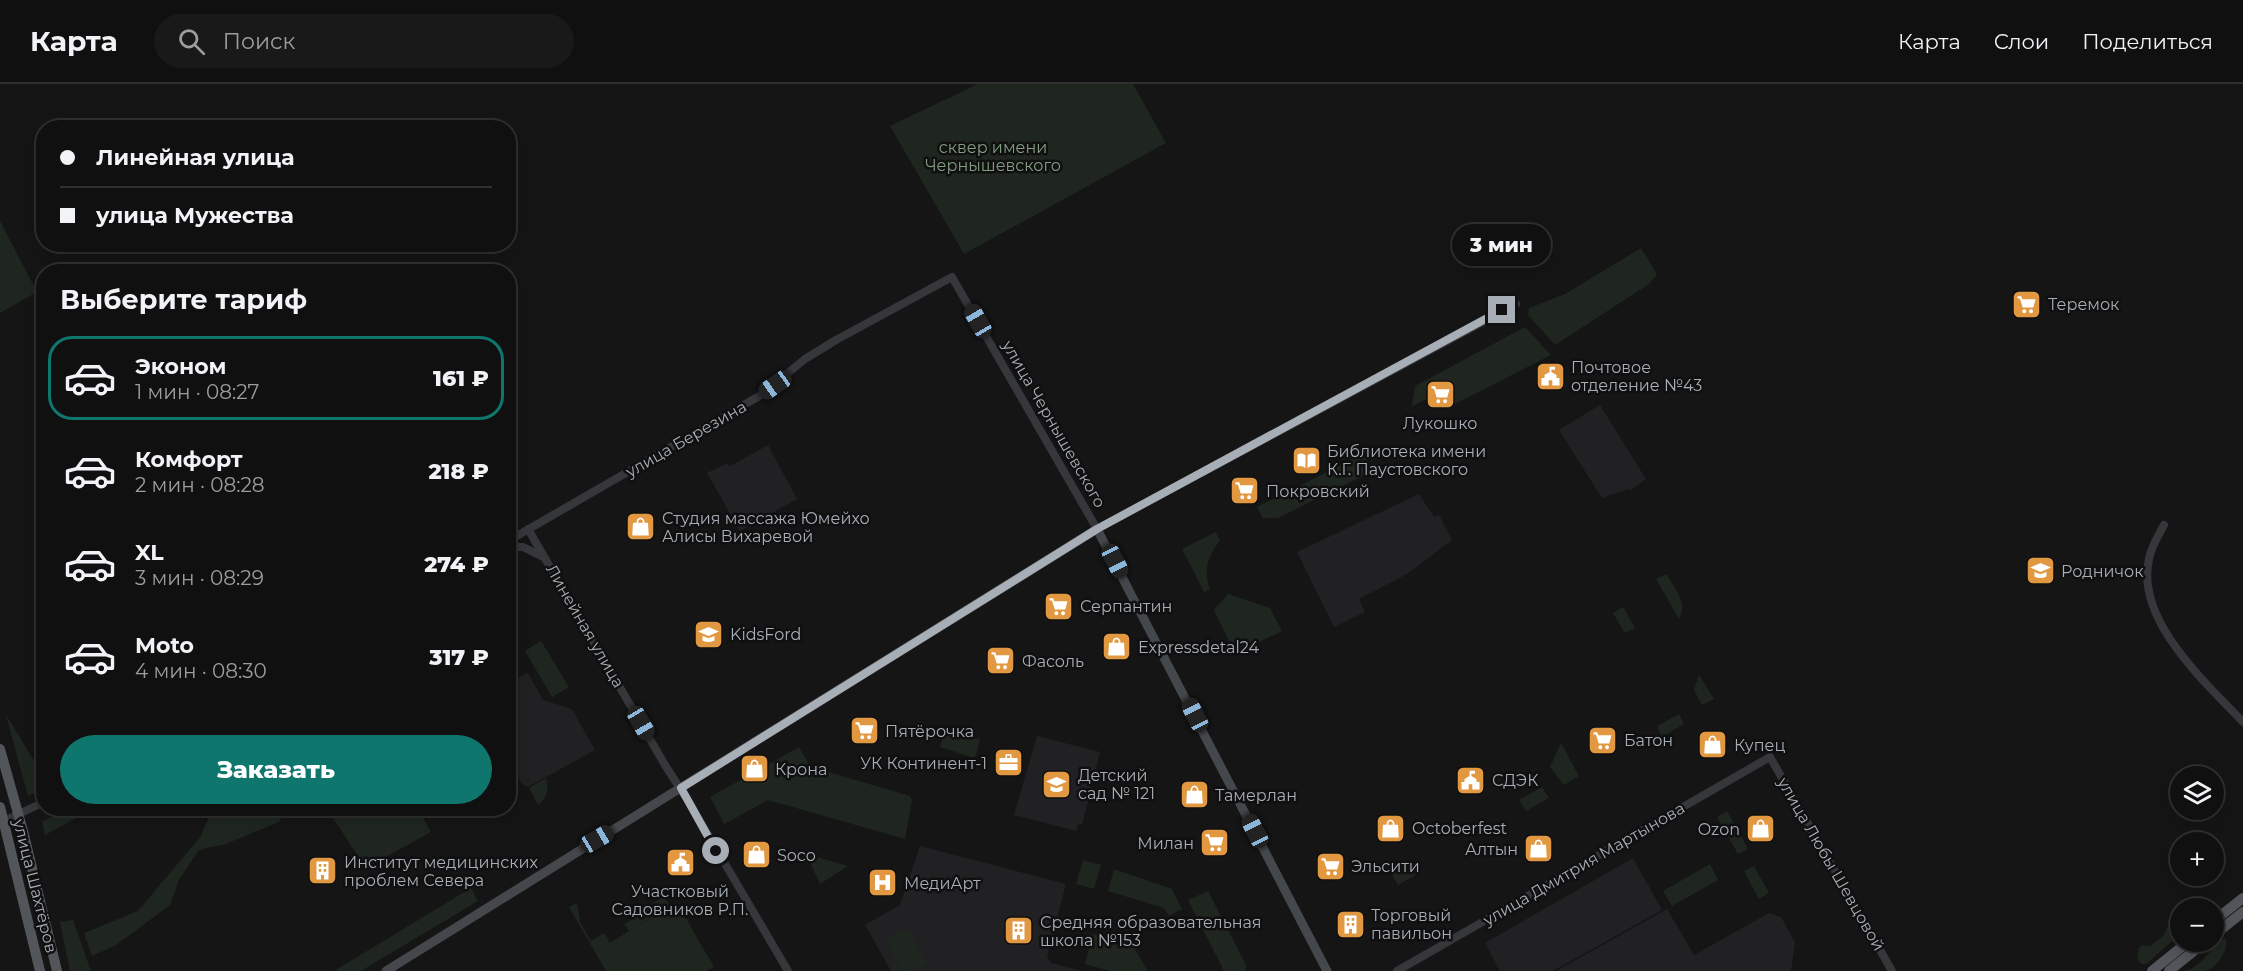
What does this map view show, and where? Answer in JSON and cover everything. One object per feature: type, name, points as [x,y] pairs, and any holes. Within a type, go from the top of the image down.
[{"type":"main road","points":[[386,971],[1097,529]]},
{"type":"main road","name":"улица Чернышевского","points":[[1097,529],[1327,971]]},
{"type":"main road","name":"улица Шахтёров","points":[[0,749],[57,971]]},
{"type":"main road","name":"улица Шахтёров","points":[[0,807],[2,823],[40,971]]},
{"type":"main road","points":[[2224,913],[2243,898]]},
{"type":"main road","points":[[2224,927],[2243,912]]},
{"type":"main road","points":[[2152,971],[2176,952]]},
{"type":"main road","points":[[2169,971],[2193,952]]},
{"type":"street","name":"улица Чернышевского","points":[[952,277],[1097,529]]},
{"type":"street","name":"улица Березина","points":[[516,536],[761,395],[805,359],[836,340],[952,277]]},
{"type":"street","points":[[1097,529],[1516,304]]},
{"type":"street","points":[[2164,525],[2148,560],[2147,578],[2150,596],[2158,617],[2193,670],[2243,723]]},
{"type":"street","name":"Линейная улица","points":[[528,529],[788,971]]},
{"type":"street","points":[[516,547],[523,547],[545,559]]},
{"type":"street","name":"улица Дмитрия Мартынова","points":[[1397,971],[1770,757]]},
{"type":"street","name":"улица Любы Шевцовой","points":[[1770,757],[1892,971]]},
{"type":"street","points":[[2,823],[36,806]]},
{"type":"shaded area","points":[[1600,405],[1646,479],[1631,490],[1602,498],[1559,430]]},
{"type":"shaded area","points":[[768,445],[797,499],[740,531],[707,473],[727,463],[730,466]]},
{"type":"shaded area","points":[[1419,494],[1434,517],[1439,515],[1452,540],[1407,574],[1359,599],[1365,612],[1334,627],[1297,552]]},
{"type":"shaded area","points":[[528,673],[543,700],[572,709],[595,750],[528,787],[521,783],[516,773],[516,679]]},
{"type":"shaded area","name":"Детский сад № 121","points":[[1037,736],[1100,752],[1082,825],[1078,824],[1076,831],[1014,815]]},
{"type":"shaded area","points":[[920,846],[1066,884],[1047,957],[1051,963],[1083,971],[891,971],[865,925],[900,905]]},
{"type":"shaded area","points":[[1633,858],[1662,910],[1553,971],[1500,971],[1485,943]]},
{"type":"shaded area","points":[[1667,909],[1694,955],[1769,913],[1781,917],[1795,942],[1791,971],[1556,971]]},
{"type":"green space","name":"сквер имени Чернышевского","points":[[978,84],[1133,84],[1166,143],[964,254],[890,126]]},
{"type":"green space","points":[[0,221],[36,293],[0,313]]},
{"type":"green space","points":[[1641,248],[1657,274],[1649,284],[1555,345],[1528,315],[1529,308],[1565,294]]},
{"type":"green space","points":[[1525,327],[1551,355],[1455,404],[1447,389],[1412,406],[1415,386]]},
{"type":"green space","points":[[1369,451],[1365,475],[1278,518],[1263,518],[1257,507]]},
{"type":"green space","points":[[1216,532],[1220,541],[1212,552],[1208,564],[1207,576],[1210,589],[1204,592],[1182,549]]},
{"type":"green space","points":[[1666,574],[1681,601],[1679,619],[1656,579]]},
{"type":"green space","points":[[1228,594],[1270,608],[1282,631],[1245,649],[1233,649],[1214,610]]},
{"type":"green space","points":[[1623,607],[1635,628],[1625,633],[1613,613]]},
{"type":"green space","points":[[541,641],[569,687],[552,697],[525,651]]},
{"type":"green space","points":[[1699,675],[1714,699],[1702,705],[1694,690]]},
{"type":"green space","points":[[1679,714],[1684,724],[1662,737],[1657,726]]},
{"type":"green space","points":[[6,715],[36,764],[36,792],[28,796]]},
{"type":"green space","points":[[945,728],[980,739],[975,758],[940,747]]},
{"type":"green space","points":[[1561,743],[1579,776],[1564,785],[1550,767]]},
{"type":"green space","points":[[799,747],[811,767],[910,796],[912,800],[905,839],[768,800],[724,824],[710,797]]},
{"type":"green space","points":[[546,778],[546,793],[538,805],[529,788]]},
{"type":"green space","points":[[1542,787],[1549,798],[1526,811],[1519,800]]},
{"type":"green space","points":[[1727,811],[1748,849],[1738,854],[1717,817]]},
{"type":"green space","points":[[53,816],[79,816],[45,835],[42,822]]},
{"type":"green space","points":[[210,816],[283,816],[279,822],[223,845],[198,851],[179,880],[170,905],[116,945],[92,956],[84,933],[138,911],[200,837]]},
{"type":"green space","points":[[332,816],[422,816],[431,832],[366,868]]},
{"type":"green space","points":[[806,854],[848,866],[820,884]]},
{"type":"green space","points":[[1083,860],[1101,865],[1094,889],[1076,884]]},
{"type":"green space","points":[[1412,861],[1419,873],[1398,885],[1391,873]]},
{"type":"green space","points":[[1710,864],[1718,880],[1672,906],[1663,891]]},
{"type":"green space","points":[[1754,866],[1769,893],[1759,899],[1744,871]]},
{"type":"green space","points":[[1114,869],[1172,889],[1182,909],[1169,916],[1164,908],[1108,891]]},
{"type":"green space","points":[[471,888],[478,901],[361,971],[334,971]]},
{"type":"green space","points":[[1208,891],[1246,965],[1245,971],[1224,971],[1188,900]]},
{"type":"green space","points":[[664,896],[670,906],[632,929],[677,903],[714,967],[706,971],[606,971],[569,907],[577,903],[580,922],[591,941],[604,933],[610,943],[629,931],[624,924],[646,911],[645,908]]},
{"type":"green space","points":[[73,920],[91,971],[70,971],[60,922]]},
{"type":"green space","points":[[2167,927],[2170,928],[2170,943],[2146,964],[2141,964],[2137,958],[2139,948],[2142,945],[2151,946],[2164,935]]},
{"type":"green space","points":[[908,928],[927,963],[912,971],[901,971],[885,940]]},
{"type":"green space","points":[[1093,934],[1133,946],[1148,971],[1110,971],[1085,964]]},
{"type":"green space","points":[[2210,952],[2224,952],[2221,959],[2209,969],[2183,971],[2200,963]]},
{"type":"place","name":"Теремок","points":[[2027,304]]},
{"type":"place","name":"Почтовое отделение №43","points":[[1550,376]]},
{"type":"place","name":"Лукошко","points":[[1440,395]]},
{"type":"place","name":"Библиотека имени К.Г. Паустовского","points":[[1306,460]]},
{"type":"place","name":"Покровский","points":[[1245,491]]},
{"type":"place","name":"Студия массажа Юмейхо Алисы Вихаревой","points":[[641,527]]},
{"type":"place","name":"Родничок","points":[[2040,571]]},
{"type":"place","name":"Серпантин","points":[[1059,606]]},
{"type":"place","name":"KidsFord","points":[[709,634]]},
{"type":"place","name":"Expressdetal24","points":[[1117,647]]},
{"type":"place","name":"Фасоль","points":[[1001,661]]},
{"type":"place","name":"Пятёрочка","points":[[864,731]]},
{"type":"place","name":"Батон","points":[[1603,740]]},
{"type":"place","name":"Купец","points":[[1713,745]]},
{"type":"place","name":"УК Континент-1","points":[[1008,763]]},
{"type":"place","name":"Крона","points":[[754,769]]},
{"type":"place","name":"СДЭК","points":[[1471,780]]},
{"type":"place","name":"Детский сад № 121","points":[[1057,784]]},
{"type":"place","name":"Тамерлан","points":[[1194,795]]},
{"type":"place","name":"Octoberfest","points":[[1391,828]]},
{"type":"place","name":"Ozon","points":[[1761,829]]},
{"type":"place","name":"Милан","points":[[1215,843]]},
{"type":"place","name":"Алтын","points":[[1539,849]]},
{"type":"place","name":"Soco","points":[[756,855]]},
{"type":"place","name":"Участковый Садовников Р.П.","points":[[680,863]]},
{"type":"place","name":"Эльсити","points":[[1330,866]]},
{"type":"place","name":"Институт медицинских проблем Севера","points":[[323,871]]},
{"type":"place","name":"МедиАрт","points":[[883,883]]},
{"type":"place","name":"Торговый павильон","points":[[1350,924]]},
{"type":"place","name":"Средняя образовательная школа №153","points":[[1019,931]]},
{"type":"route","points":[[716,851],[681,788],[704,772],[1120,515],[1502,310]]}]
